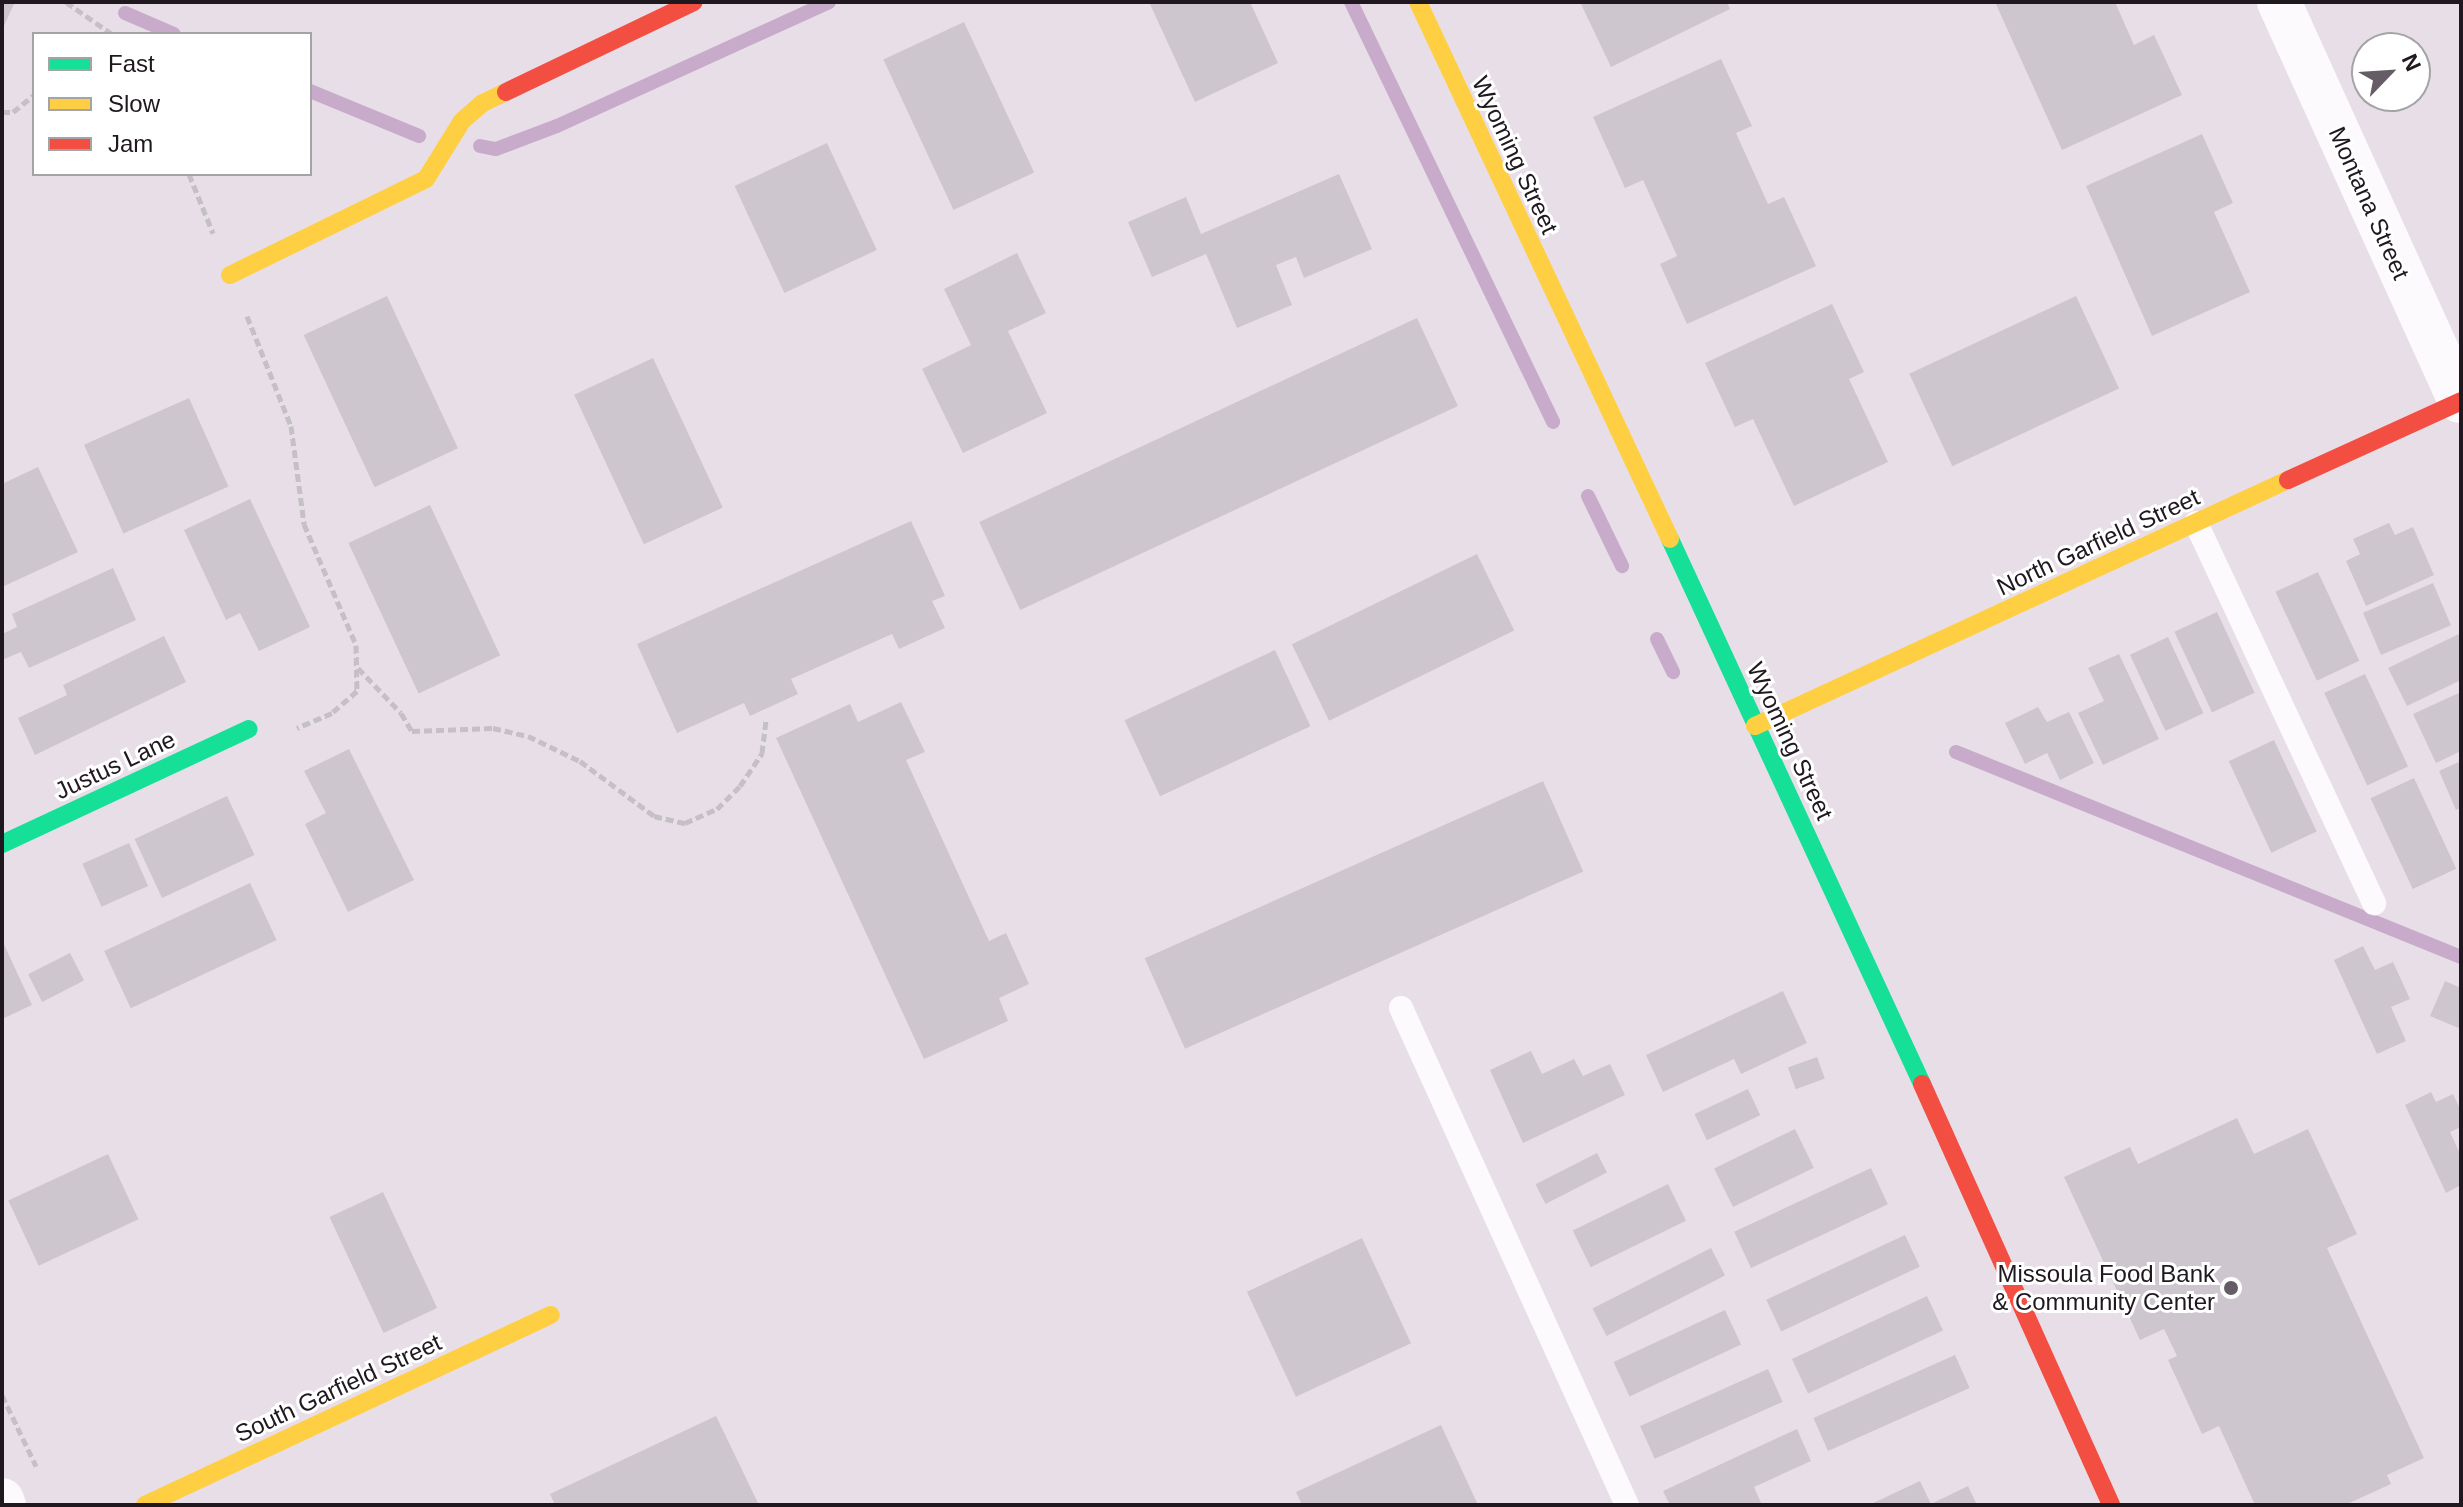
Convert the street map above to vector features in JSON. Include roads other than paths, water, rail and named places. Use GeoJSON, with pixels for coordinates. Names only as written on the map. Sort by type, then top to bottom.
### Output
{"type":"FeatureCollection","features":[{"type":"Feature","properties":{"kind":"street"},"geometry":{"type":"LineString","coordinates":[[230,275],[426,179],[462,121],[483,103],[694,2]]}},
{"type":"Feature","properties":{"kind":"street","name":"Wyoming Street"},"geometry":{"type":"LineString","coordinates":[[1418,2],[1755,726],[1841,903],[2111,1505]]}},
{"type":"Feature","properties":{"kind":"street","name":"Montana Street"},"geometry":{"type":"LineString","coordinates":[[2279,2],[2461,402]]}},
{"type":"Feature","properties":{"kind":"street","name":"North Garfield Street"},"geometry":{"type":"LineString","coordinates":[[1755,726],[2461,402]]}},
{"type":"Feature","properties":{"kind":"street","name":"Justus Lane"},"geometry":{"type":"LineString","coordinates":[[2,844],[249,729]]}},
{"type":"Feature","properties":{"kind":"street","name":"South Garfield Street"},"geometry":{"type":"LineString","coordinates":[[145,1505],[551,1315]]}},
{"type":"Feature","properties":{"kind":"lane"},"geometry":{"type":"LineString","coordinates":[[2196,523],[2374,903]]}},
{"type":"Feature","properties":{"kind":"lane"},"geometry":{"type":"LineString","coordinates":[[1401,1008],[1627,1505]]}},
{"type":"Feature","properties":{"kind":"waterway"},"geometry":{"type":"LineString","coordinates":[[480,146],[496,149],[557,126],[829,2]]}},
{"type":"Feature","properties":{"kind":"waterway"},"geometry":{"type":"LineString","coordinates":[[1351,2],[1553,422]]}},
{"type":"Feature","properties":{"kind":"waterway"},"geometry":{"type":"LineString","coordinates":[[125,13],[169,32]]}},
{"type":"Feature","properties":{"kind":"waterway"},"geometry":{"type":"LineString","coordinates":[[312,92],[419,136]]}},
{"type":"Feature","properties":{"kind":"waterway"},"geometry":{"type":"LineString","coordinates":[[1588,496],[1622,566]]}},
{"type":"Feature","properties":{"kind":"waterway"},"geometry":{"type":"LineString","coordinates":[[1657,639],[1673,672]]}},
{"type":"Feature","properties":{"kind":"waterway"},"geometry":{"type":"LineString","coordinates":[[1956,752],[2461,957]]}},
{"type":"Feature","properties":{"kind":"place","name":"Missoula Food Bank & Community Center"},"geometry":{"type":"Point","coordinates":[2231,1288]}}]}
